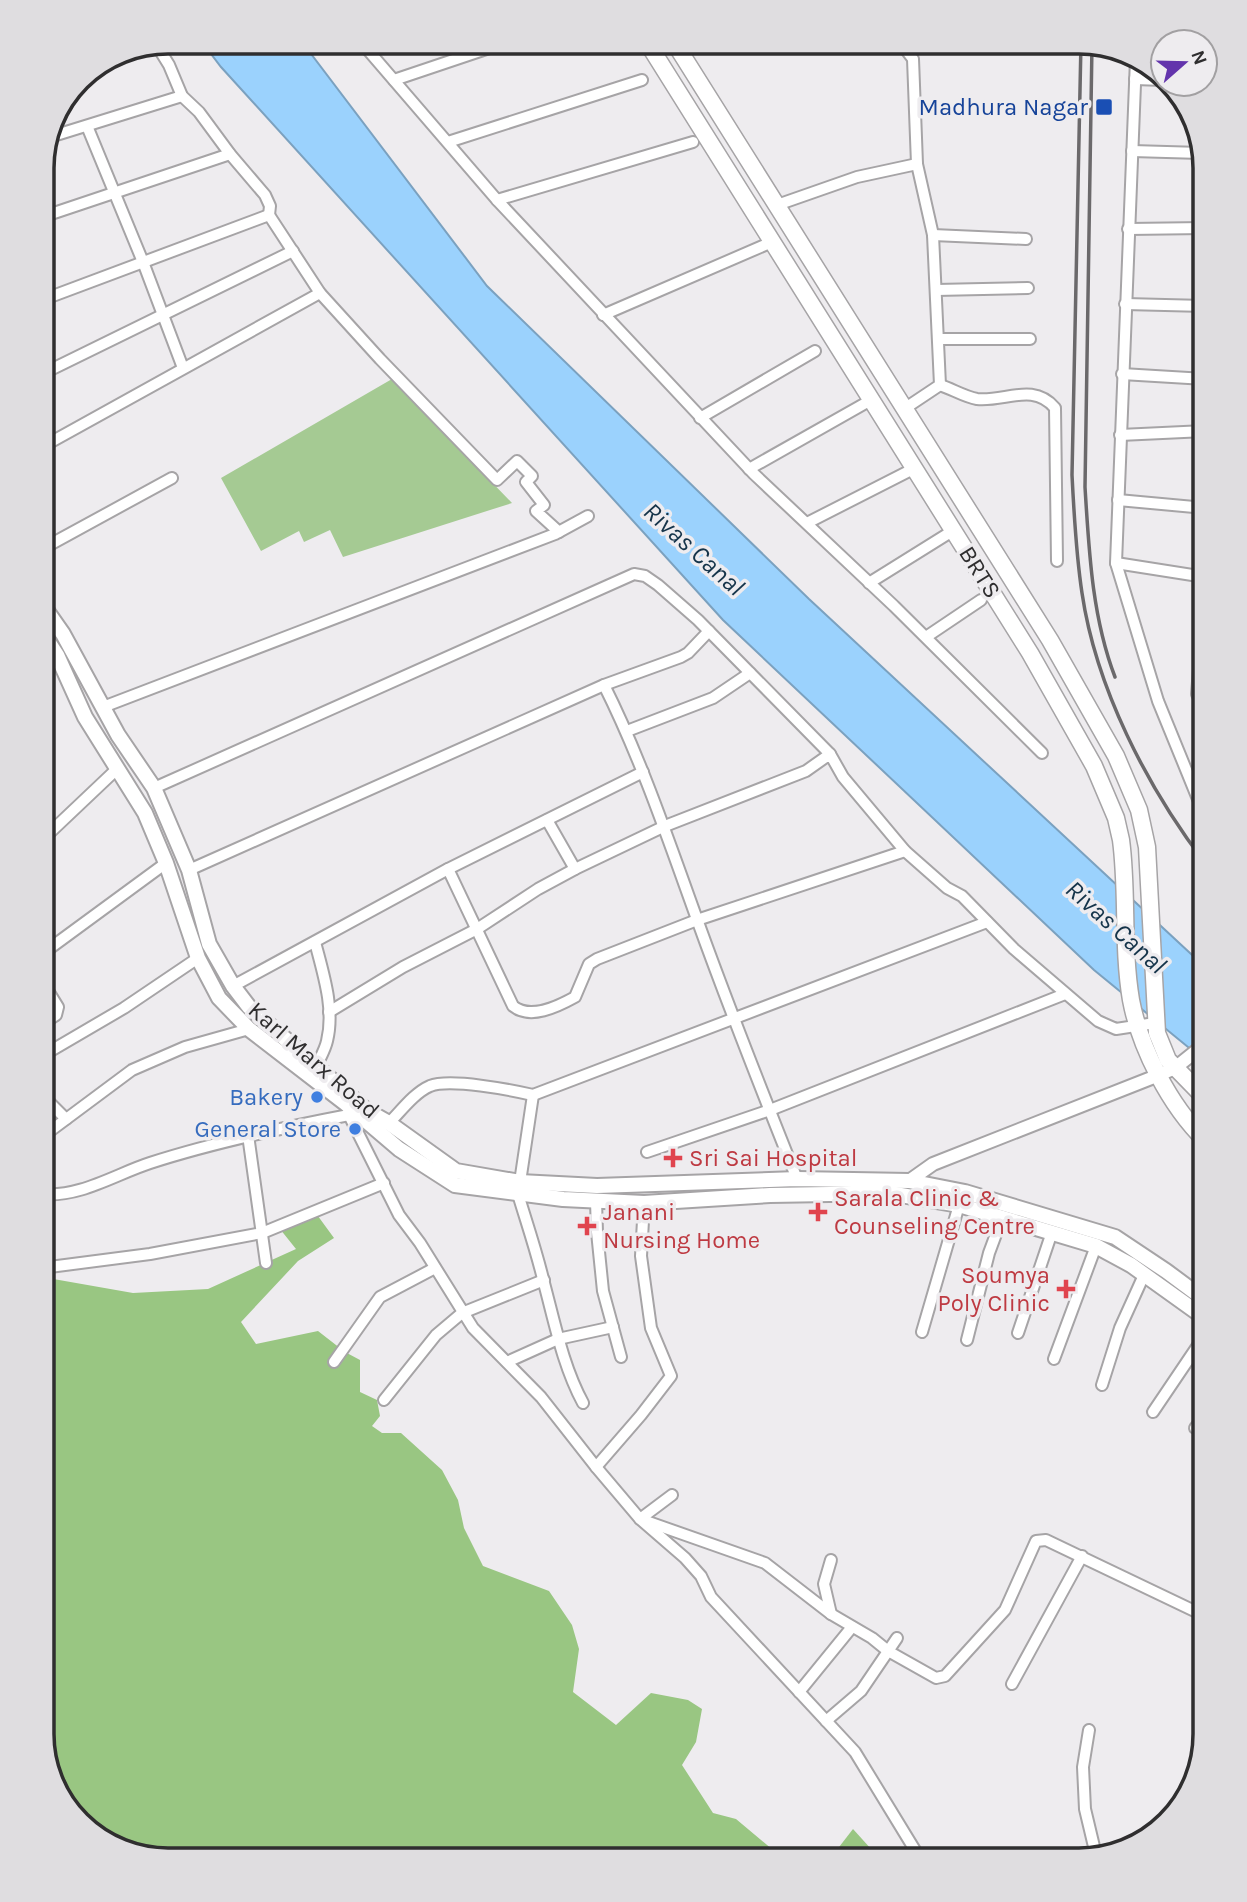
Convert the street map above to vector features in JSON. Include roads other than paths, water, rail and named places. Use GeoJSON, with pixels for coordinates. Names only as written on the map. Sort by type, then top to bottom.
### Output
{"type":"FeatureCollection","features":[{"type":"Feature","properties":{"kind":"main road","name":"BRTS"},"geometry":{"type":"LineString","coordinates":[[654,54],[1030,653],[1094,766],[1116,818],[1121,839],[1131,1001],[1159,1043],[1181,1063],[1193,1080]]}},
{"type":"Feature","properties":{"kind":"main road","name":"BRTS"},"geometry":{"type":"LineString","coordinates":[[682,54],[1050,640],[1116,756],[1139,810],[1147,847],[1150,886],[1147,1049],[1179,1109],[1193,1126]]}},
{"type":"Feature","properties":{"kind":"main road","name":"Karl Marx Road"},"geometry":{"type":"LineString","coordinates":[[54,621],[118,734],[154,788],[189,870],[209,944],[233,986],[249,1007],[366,1110],[389,1123],[456,1171],[519,1188],[596,1201],[644,1203],[770,1195],[889,1192],[959,1205],[1096,1246],[1115,1255],[1193,1310]]}},
{"type":"Feature","properties":{"kind":"main road","name":"Karl Marx Road"},"geometry":{"type":"LineString","coordinates":[[54,650],[85,717],[145,813],[166,863],[198,958],[219,998],[249,1029],[347,1109],[399,1149],[456,1185],[519,1188],[797,1179],[909,1181],[965,1192],[1115,1237],[1193,1291]]}},
{"type":"Feature","properties":{"kind":"street"},"geometry":{"type":"LineString","coordinates":[[162,54],[182,96],[199,112],[265,195],[270,206],[269,215],[320,293],[497,481],[517,461],[532,476],[526,482],[544,505],[537,511],[559,532]]}},
{"type":"Feature","properties":{"kind":"street"},"geometry":{"type":"LineString","coordinates":[[371,54],[497,200],[700,418],[749,469],[926,637],[1042,753]]}},
{"type":"Feature","properties":{"kind":"street"},"geometry":{"type":"LineString","coordinates":[[394,80],[471,54]]}},
{"type":"Feature","properties":{"kind":"street"},"geometry":{"type":"LineString","coordinates":[[909,54],[913,59],[917,164],[933,235],[940,385]]}},
{"type":"Feature","properties":{"kind":"street"},"geometry":{"type":"LineString","coordinates":[[1135,69],[1116,563],[1158,701],[1193,787]]}},
{"type":"Feature","properties":{"kind":"street"},"geometry":{"type":"LineString","coordinates":[[1135,79],[1149,80]]}},
{"type":"Feature","properties":{"kind":"street"},"geometry":{"type":"LineString","coordinates":[[449,142],[642,80]]}},
{"type":"Feature","properties":{"kind":"street"},"geometry":{"type":"LineString","coordinates":[[60,134],[182,96]]}},
{"type":"Feature","properties":{"kind":"street"},"geometry":{"type":"LineString","coordinates":[[87,126],[184,368]]}},
{"type":"Feature","properties":{"kind":"street"},"geometry":{"type":"LineString","coordinates":[[497,200],[693,142]]}},
{"type":"Feature","properties":{"kind":"street"},"geometry":{"type":"LineString","coordinates":[[1132,151],[1192,153]]}},
{"type":"Feature","properties":{"kind":"street"},"geometry":{"type":"LineString","coordinates":[[54,213],[230,154]]}},
{"type":"Feature","properties":{"kind":"street"},"geometry":{"type":"LineString","coordinates":[[777,205],[857,177],[917,164]]}},
{"type":"Feature","properties":{"kind":"street"},"geometry":{"type":"LineString","coordinates":[[54,295],[269,215]]}},
{"type":"Feature","properties":{"kind":"street"},"geometry":{"type":"LineString","coordinates":[[1128,229],[1193,228]]}},
{"type":"Feature","properties":{"kind":"street"},"geometry":{"type":"LineString","coordinates":[[933,235],[1026,239]]}},
{"type":"Feature","properties":{"kind":"street"},"geometry":{"type":"LineString","coordinates":[[603,314],[772,242]]}},
{"type":"Feature","properties":{"kind":"street"},"geometry":{"type":"LineString","coordinates":[[54,368],[293,251]]}},
{"type":"Feature","properties":{"kind":"street"},"geometry":{"type":"LineString","coordinates":[[936,290],[1028,288]]}},
{"type":"Feature","properties":{"kind":"street"},"geometry":{"type":"LineString","coordinates":[[54,440],[320,293]]}},
{"type":"Feature","properties":{"kind":"street"},"geometry":{"type":"LineString","coordinates":[[1125,304],[1193,306]]}},
{"type":"Feature","properties":{"kind":"street"},"geometry":{"type":"LineString","coordinates":[[938,339],[1030,339]]}},
{"type":"Feature","properties":{"kind":"street"},"geometry":{"type":"LineString","coordinates":[[700,418],[815,351]]}},
{"type":"Feature","properties":{"kind":"street"},"geometry":{"type":"LineString","coordinates":[[1122,374],[1193,378]]}},
{"type":"Feature","properties":{"kind":"street"},"geometry":{"type":"LineString","coordinates":[[904,409],[940,385]]}},
{"type":"Feature","properties":{"kind":"street"},"geometry":{"type":"LineString","coordinates":[[940,385],[977,398],[1034,394],[1047,398],[1055,408],[1057,561]]}},
{"type":"Feature","properties":{"kind":"street"},"geometry":{"type":"LineString","coordinates":[[749,469],[871,400]]}},
{"type":"Feature","properties":{"kind":"street"},"geometry":{"type":"LineString","coordinates":[[1120,435],[1193,432]]}},
{"type":"Feature","properties":{"kind":"street"},"geometry":{"type":"LineString","coordinates":[[807,523],[915,468]]}},
{"type":"Feature","properties":{"kind":"street"},"geometry":{"type":"LineString","coordinates":[[54,542],[172,478]]}},
{"type":"Feature","properties":{"kind":"street"},"geometry":{"type":"LineString","coordinates":[[1118,500],[1193,507]]}},
{"type":"Feature","properties":{"kind":"street"},"geometry":{"type":"LineString","coordinates":[[103,707],[559,532],[588,516]]}},
{"type":"Feature","properties":{"kind":"street"},"geometry":{"type":"LineString","coordinates":[[869,583],[954,530]]}},
{"type":"Feature","properties":{"kind":"street"},"geometry":{"type":"LineString","coordinates":[[1116,563],[1193,576]]}},
{"type":"Feature","properties":{"kind":"street"},"geometry":{"type":"LineString","coordinates":[[154,788],[634,574],[645,576],[709,631],[830,754],[843,777],[905,851],[947,888],[962,896],[1014,949],[1098,1021],[1116,1029],[1147,1025]]}},
{"type":"Feature","properties":{"kind":"street"},"geometry":{"type":"LineString","coordinates":[[926,637],[981,600]]}},
{"type":"Feature","properties":{"kind":"street"},"geometry":{"type":"LineString","coordinates":[[189,870],[604,685],[681,657],[709,631]]}},
{"type":"Feature","properties":{"kind":"street"},"geometry":{"type":"LineString","coordinates":[[627,731],[713,698],[750,673]]}},
{"type":"Feature","properties":{"kind":"street"},"geometry":{"type":"LineString","coordinates":[[604,685],[627,731],[665,826],[733,1017],[797,1179]]}},
{"type":"Feature","properties":{"kind":"street"},"geometry":{"type":"LineString","coordinates":[[328,1012],[403,967],[477,929],[538,889],[575,869],[665,826],[806,771],[830,754]]}},
{"type":"Feature","properties":{"kind":"street"},"geometry":{"type":"LineString","coordinates":[[54,828],[118,768]]}},
{"type":"Feature","properties":{"kind":"street"},"geometry":{"type":"LineString","coordinates":[[233,986],[449,869],[643,772]]}},
{"type":"Feature","properties":{"kind":"street"},"geometry":{"type":"LineString","coordinates":[[548,820],[575,869]]}},
{"type":"Feature","properties":{"kind":"street"},"geometry":{"type":"LineString","coordinates":[[449,869],[513,1006],[520,1012],[530,1014],[575,997],[589,964],[697,920],[905,851]]}},
{"type":"Feature","properties":{"kind":"street"},"geometry":{"type":"LineString","coordinates":[[54,945],[166,863]]}},
{"type":"Feature","properties":{"kind":"street"},"geometry":{"type":"LineString","coordinates":[[389,1123],[423,1090],[432,1085],[485,1085],[533,1095],[987,922]]}},
{"type":"Feature","properties":{"kind":"street"},"geometry":{"type":"LineString","coordinates":[[316,942],[327,990],[328,1012],[327,1040],[316,1067]]}},
{"type":"Feature","properties":{"kind":"street"},"geometry":{"type":"LineString","coordinates":[[54,1049],[124,1008],[198,958]]}},
{"type":"Feature","properties":{"kind":"street"},"geometry":{"type":"LineString","coordinates":[[647,1152],[769,1110],[1065,993]]}},
{"type":"Feature","properties":{"kind":"street"},"geometry":{"type":"LineString","coordinates":[[54,1000],[58,1007],[54,1016]]}},
{"type":"Feature","properties":{"kind":"street"},"geometry":{"type":"LineString","coordinates":[[54,1128],[132,1070],[185,1047],[249,1029]]}},
{"type":"Feature","properties":{"kind":"street"},"geometry":{"type":"LineString","coordinates":[[909,1181],[933,1164],[1159,1075],[1193,1054]]}},
{"type":"Feature","properties":{"kind":"street"},"geometry":{"type":"LineString","coordinates":[[340,1087],[347,1109],[399,1215],[473,1328],[541,1397],[640,1519],[685,1558],[701,1576],[711,1597],[855,1752],[914,1848]]}},
{"type":"Feature","properties":{"kind":"street"},"geometry":{"type":"LineString","coordinates":[[533,1095],[519,1188],[558,1339],[576,1391],[583,1403]]}},
{"type":"Feature","properties":{"kind":"street"},"geometry":{"type":"LineString","coordinates":[[54,1107],[66,1119]]}},
{"type":"Feature","properties":{"kind":"street"},"geometry":{"type":"LineString","coordinates":[[54,1193],[102,1183],[147,1164],[347,1109]]}},
{"type":"Feature","properties":{"kind":"street"},"geometry":{"type":"LineString","coordinates":[[248,1135],[266,1263]]}},
{"type":"Feature","properties":{"kind":"street"},"geometry":{"type":"LineString","coordinates":[[54,1266],[149,1254],[262,1233],[384,1183]]}},
{"type":"Feature","properties":{"kind":"street"},"geometry":{"type":"LineString","coordinates":[[596,1201],[603,1291],[621,1357]]}},
{"type":"Feature","properties":{"kind":"street"},"geometry":{"type":"LineString","coordinates":[[596,1467],[642,1415],[671,1376],[651,1328],[641,1256],[644,1203]]}},
{"type":"Feature","properties":{"kind":"street"},"geometry":{"type":"LineString","coordinates":[[922,1332],[959,1205]]}},
{"type":"Feature","properties":{"kind":"street"},"geometry":{"type":"LineString","coordinates":[[967,1340],[989,1253],[1002,1218]]}},
{"type":"Feature","properties":{"kind":"street"},"geometry":{"type":"LineString","coordinates":[[1018,1333],[1052,1232]]}},
{"type":"Feature","properties":{"kind":"street"},"geometry":{"type":"LineString","coordinates":[[1054,1359],[1096,1246]]}},
{"type":"Feature","properties":{"kind":"street"},"geometry":{"type":"LineString","coordinates":[[334,1362],[380,1297],[435,1268]]}},
{"type":"Feature","properties":{"kind":"street"},"geometry":{"type":"LineString","coordinates":[[1102,1385],[1119,1328],[1144,1275]]}},
{"type":"Feature","properties":{"kind":"street"},"geometry":{"type":"LineString","coordinates":[[384,1400],[436,1335],[462,1313],[544,1280]]}},
{"type":"Feature","properties":{"kind":"street"},"geometry":{"type":"LineString","coordinates":[[507,1362],[558,1339],[613,1327]]}},
{"type":"Feature","properties":{"kind":"street"},"geometry":{"type":"LineString","coordinates":[[1153,1412],[1193,1353]]}},
{"type":"Feature","properties":{"kind":"street"},"geometry":{"type":"LineString","coordinates":[[640,1519],[672,1495]]}},
{"type":"Feature","properties":{"kind":"street"},"geometry":{"type":"LineString","coordinates":[[640,1519],[765,1563],[831,1614],[936,1678],[945,1676],[1005,1611],[1036,1541],[1046,1540],[1193,1610]]}},
{"type":"Feature","properties":{"kind":"street"},"geometry":{"type":"LineString","coordinates":[[1012,1684],[1082,1556]]}},
{"type":"Feature","properties":{"kind":"street"},"geometry":{"type":"LineString","coordinates":[[831,1560],[824,1584],[831,1614]]}},
{"type":"Feature","properties":{"kind":"street"},"geometry":{"type":"LineString","coordinates":[[799,1692],[852,1627]]}},
{"type":"Feature","properties":{"kind":"street"},"geometry":{"type":"LineString","coordinates":[[826,1721],[861,1691],[897,1638]]}},
{"type":"Feature","properties":{"kind":"street"},"geometry":{"type":"LineString","coordinates":[[1089,1731],[1083,1767],[1084,1795],[1094,1847]]}},
{"type":"Feature","properties":{"kind":"water","name":"Rivas Canal"},"geometry":{"type":"Polygon","coordinates":[[[211,54],[311,54],[487,286],[809,599],[1193,956],[1193,1051],[1094,970],[723,620],[211,54]]]}},
{"type":"Feature","properties":{"kind":"railway"},"geometry":{"type":"LineString","coordinates":[[1081,54],[1072,475],[1082,593],[1099,665],[1127,735],[1163,802],[1193,846]]}},
{"type":"Feature","properties":{"kind":"railway"},"geometry":{"type":"LineString","coordinates":[[1092,55],[1085,487],[1096,607],[1115,677]]}},
{"type":"Feature","properties":{"kind":"place","name":"Madhura Nagar"},"geometry":{"type":"Point","coordinates":[1104,107]}},
{"type":"Feature","properties":{"kind":"place","name":"Bakery"},"geometry":{"type":"Point","coordinates":[317,1097]}},
{"type":"Feature","properties":{"kind":"place","name":"General Store"},"geometry":{"type":"Point","coordinates":[355,1129]}},
{"type":"Feature","properties":{"kind":"place","name":"Sri Sai Hospital"},"geometry":{"type":"Point","coordinates":[673,1158]}},
{"type":"Feature","properties":{"kind":"place","name":"Sarala Clinic & Counseling Centre"},"geometry":{"type":"Point","coordinates":[818,1212]}},
{"type":"Feature","properties":{"kind":"place","name":"Janani Nursing Home"},"geometry":{"type":"Point","coordinates":[587,1226]}},
{"type":"Feature","properties":{"kind":"place","name":"Soumya Poly Clinic"},"geometry":{"type":"Point","coordinates":[1066,1289]}}]}
